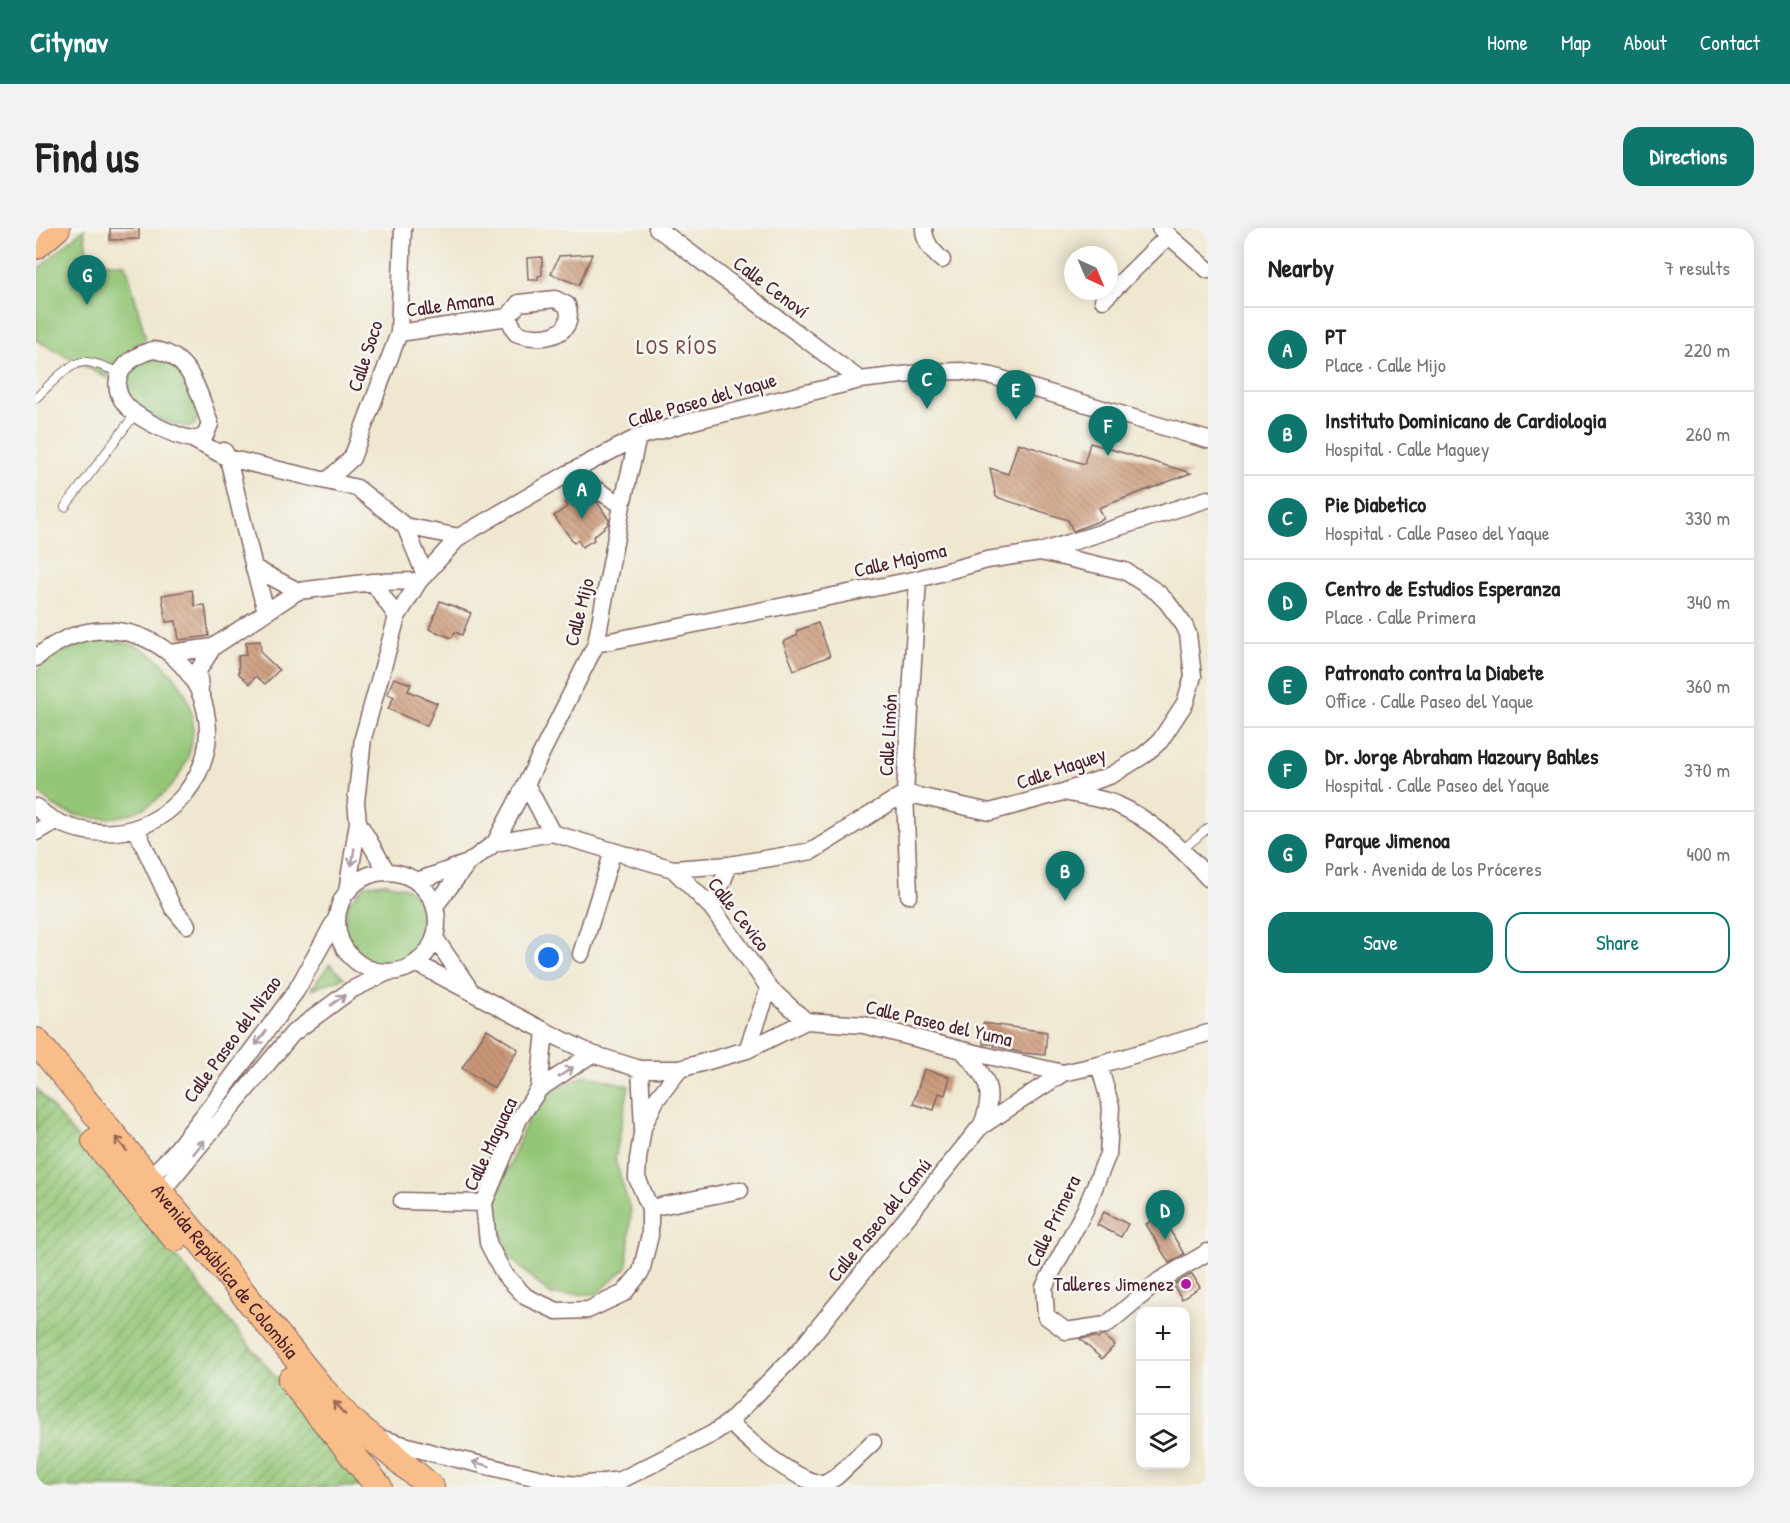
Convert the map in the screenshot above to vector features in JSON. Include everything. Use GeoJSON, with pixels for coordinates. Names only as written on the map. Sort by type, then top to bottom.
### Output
{"type":"FeatureCollection","features":[{"type":"Feature","properties":{"kind":"main road"},"geometry":{"type":"LineString","coordinates":[[36,246],[57,228]]}},
{"type":"Feature","properties":{"kind":"main road","name":"Avenida República de Colombia"},"geometry":{"type":"LineString","coordinates":[[36,1041],[268,1327],[321,1388],[348,1418],[430,1487]]}},
{"type":"Feature","properties":{"kind":"main road","name":"Avenida República de Colombia"},"geometry":{"type":"LineString","coordinates":[[36,1069],[379,1487]]}},
{"type":"Feature","properties":{"kind":"street","name":"Calle Soco"},"geometry":{"type":"LineString","coordinates":[[328,480],[352,458],[399,333],[403,228]]}},
{"type":"Feature","properties":{"kind":"street","name":"Calle Cenoví"},"geometry":{"type":"LineString","coordinates":[[657,228],[860,380]]}},
{"type":"Feature","properties":{"kind":"street"},"geometry":{"type":"LineString","coordinates":[[924,228],[929,247],[942,260]]}},
{"type":"Feature","properties":{"kind":"street"},"geometry":{"type":"LineString","coordinates":[[1118,283],[1165,231],[1208,270]]}},
{"type":"Feature","properties":{"kind":"street","name":"Calle Amana"},"geometry":{"type":"LineString","coordinates":[[399,333],[508,317]]}},
{"type":"Feature","properties":{"kind":"street"},"geometry":{"type":"LineString","coordinates":[[266,611],[228,458],[210,424],[193,379],[178,359],[169,354],[153,350],[144,352],[129,361],[120,372],[117,384],[125,404],[156,425],[194,440],[228,458],[328,480],[357,489],[405,526],[459,537]]}},
{"type":"Feature","properties":{"kind":"street","name":"Calle Paseo del Yaque"},"geometry":{"type":"LineString","coordinates":[[347,892],[358,822],[356,802],[363,738],[397,617],[422,578],[459,537],[569,473],[638,437],[697,420],[860,380],[961,371],[992,376],[1208,440]]}},
{"type":"Feature","properties":{"kind":"street"},"geometry":{"type":"LineString","coordinates":[[194,440],[205,436],[210,424]]}},
{"type":"Feature","properties":{"kind":"street","name":"Calle Mijo"},"geometry":{"type":"LineString","coordinates":[[526,784],[596,644],[622,505],[638,437]]}},
{"type":"Feature","properties":{"kind":"street","name":"Calle Soco"},"geometry":{"type":"LineString","coordinates":[[352,458],[357,489]]}},
{"type":"Feature","properties":{"kind":"street"},"geometry":{"type":"LineString","coordinates":[[569,473],[622,505]]}},
{"type":"Feature","properties":{"kind":"street","name":"Calle Majoma"},"geometry":{"type":"LineString","coordinates":[[596,644],[918,579],[987,560],[1040,552],[1207,498]]}},
{"type":"Feature","properties":{"kind":"street"},"geometry":{"type":"LineString","coordinates":[[36,807],[55,821],[81,831],[109,834],[136,829],[158,819],[177,804],[192,785],[202,764],[207,740],[206,716],[200,693],[198,671],[213,647],[298,591],[422,578],[405,526]]}},
{"type":"Feature","properties":{"kind":"street","name":"Calle Maguey"},"geometry":{"type":"LineString","coordinates":[[905,793],[990,812],[1063,792],[1112,775],[1144,755],[1160,741],[1185,703],[1193,676],[1188,634],[1167,602],[1157,592],[1125,571],[1040,552]]}},
{"type":"Feature","properties":{"kind":"street"},"geometry":{"type":"LineString","coordinates":[[254,568],[298,591]]}},
{"type":"Feature","properties":{"kind":"street","name":"Calle Limón"},"geometry":{"type":"LineString","coordinates":[[909,895],[905,793],[918,579]]}},
{"type":"Feature","properties":{"kind":"street"},"geometry":{"type":"LineString","coordinates":[[373,582],[397,617]]}},
{"type":"Feature","properties":{"kind":"street"},"geometry":{"type":"LineString","coordinates":[[36,658],[52,644],[81,632],[113,629],[144,636],[171,652],[188,671],[200,693]]}},
{"type":"Feature","properties":{"kind":"street"},"geometry":{"type":"LineString","coordinates":[[171,652],[213,647]]}},
{"type":"Feature","properties":{"kind":"street"},"geometry":{"type":"LineString","coordinates":[[1112,775],[1117,804]]}},
{"type":"Feature","properties":{"kind":"street"},"geometry":{"type":"LineString","coordinates":[[526,784],[552,833]]}},
{"type":"Feature","properties":{"kind":"street"},"geometry":{"type":"LineString","coordinates":[[435,906],[468,863],[495,843],[526,784]]}},
{"type":"Feature","properties":{"kind":"street"},"geometry":{"type":"LineString","coordinates":[[1063,792],[1117,804],[1153,825],[1182,850],[1208,878]]}},
{"type":"Feature","properties":{"kind":"street"},"geometry":{"type":"LineString","coordinates":[[495,843],[552,833],[673,869],[729,865],[812,851],[905,793]]}},
{"type":"Feature","properties":{"kind":"street"},"geometry":{"type":"LineString","coordinates":[[36,832],[55,821]]}},
{"type":"Feature","properties":{"kind":"street","name":"Calle Paseo del Yaque"},"geometry":{"type":"LineString","coordinates":[[358,822],[387,872]]}},
{"type":"Feature","properties":{"kind":"street"},"geometry":{"type":"LineString","coordinates":[[136,829],[173,908],[187,925]]}},
{"type":"Feature","properties":{"kind":"street"},"geometry":{"type":"LineString","coordinates":[[581,954],[613,851]]}},
{"type":"Feature","properties":{"kind":"street"},"geometry":{"type":"LineString","coordinates":[[417,881],[468,863]]}},
{"type":"Feature","properties":{"kind":"street"},"geometry":{"type":"LineString","coordinates":[[712,908],[729,865]]}},
{"type":"Feature","properties":{"kind":"street","name":"Calle Cevico"},"geometry":{"type":"LineString","coordinates":[[673,869],[712,908],[769,988],[806,1021]]}},
{"type":"Feature","properties":{"kind":"street"},"geometry":{"type":"LineString","coordinates":[[387,872],[403,874],[417,881],[428,892],[435,906],[438,922],[435,938],[428,952],[416,963],[402,970],[386,973],[370,969],[355,960],[344,947],[338,931],[337,917],[347,892],[372,874],[387,872]]}},
{"type":"Feature","properties":{"kind":"street","name":"Calle Paseo del Nizao"},"geometry":{"type":"LineString","coordinates":[[155,1185],[172,1154],[296,991],[337,917]]}},
{"type":"Feature","properties":{"kind":"street"},"geometry":{"type":"LineString","coordinates":[[435,938],[471,991]]}},
{"type":"Feature","properties":{"kind":"street"},"geometry":{"type":"LineString","coordinates":[[416,963],[592,1054],[640,1069],[680,1069],[747,1050],[806,1021]]}},
{"type":"Feature","properties":{"kind":"street","name":"Calle Paseo del Nizao"},"geometry":{"type":"LineString","coordinates":[[155,1185],[293,1033],[351,990],[386,973]]}},
{"type":"Feature","properties":{"kind":"street"},"geometry":{"type":"LineString","coordinates":[[747,1050],[769,988]]}},
{"type":"Feature","properties":{"kind":"street","name":"Calle Paseo del Yuma"},"geometry":{"type":"LineString","coordinates":[[806,1021],[864,1025],[962,1050],[1063,1072]]}},
{"type":"Feature","properties":{"kind":"street","name":"Calle Maguaca"},"geometry":{"type":"LineString","coordinates":[[539,1089],[545,1031]]}},
{"type":"Feature","properties":{"kind":"street","name":"Calle Paseo del Camú"},"geometry":{"type":"LineString","coordinates":[[617,1483],[712,1434],[729,1422],[800,1350],[980,1128],[1063,1072],[1099,1065],[1208,1033]]}},
{"type":"Feature","properties":{"kind":"street"},"geometry":{"type":"LineString","coordinates":[[962,1050],[985,1079],[989,1108],[980,1128]]}},
{"type":"Feature","properties":{"kind":"street","name":"Calle Maguaca"},"geometry":{"type":"LineString","coordinates":[[592,1054],[539,1089],[519,1119],[484,1203],[488,1243],[504,1274],[526,1297],[557,1311],[588,1310],[624,1293],[641,1272],[650,1235],[650,1208],[637,1178],[643,1128],[640,1069]]}},
{"type":"Feature","properties":{"kind":"street","name":"Calle Primera"},"geometry":{"type":"LineString","coordinates":[[1099,1065],[1111,1107],[1108,1154],[1085,1210],[1044,1287],[1046,1316],[1066,1331],[1106,1325],[1159,1281],[1208,1252]]}},
{"type":"Feature","properties":{"kind":"street"},"geometry":{"type":"LineString","coordinates":[[643,1128],[656,1100],[680,1069]]}},
{"type":"Feature","properties":{"kind":"street"},"geometry":{"type":"LineString","coordinates":[[650,1208],[740,1190]]}},
{"type":"Feature","properties":{"kind":"street"},"geometry":{"type":"LineString","coordinates":[[402,1201],[484,1203]]}},
{"type":"Feature","properties":{"kind":"street"},"geometry":{"type":"LineString","coordinates":[[729,1422],[764,1454],[800,1475],[823,1485],[836,1478],[873,1442]]}},
{"type":"Feature","properties":{"kind":"street"},"geometry":{"type":"LineString","coordinates":[[368,1435],[436,1454],[559,1483],[579,1485],[617,1483]]}},
{"type":"Feature","properties":{"kind":"lane"},"geometry":{"type":"LineString","coordinates":[[36,398],[68,368],[77,363],[87,362],[120,372]]}},
{"type":"Feature","properties":{"kind":"lane"},"geometry":{"type":"LineString","coordinates":[[65,507],[136,413]]}},
{"type":"Feature","properties":{"kind":"lane"},"geometry":{"type":"LineString","coordinates":[[1182,850],[1208,828]]}},
{"type":"Feature","properties":{"kind":"green space"},"geometry":{"type":"Polygon","coordinates":[[[84,228],[88,261],[126,264],[146,339],[130,350],[107,378],[36,340],[36,271],[84,228]]]}},
{"type":"Feature","properties":{"kind":"green space"},"geometry":{"type":"Polygon","coordinates":[[[163,357],[187,379],[198,416],[191,427],[170,423],[145,413],[128,396],[126,379],[130,372],[144,362],[163,357]]]}},
{"type":"Feature","properties":{"kind":"green space"},"geometry":{"type":"Polygon","coordinates":[[[109,640],[133,645],[146,651],[172,674],[187,697],[193,722],[191,747],[182,770],[167,791],[147,806],[123,816],[84,817],[57,808],[36,789],[36,671],[70,648],[109,640]]]}},
{"type":"Feature","properties":{"kind":"green space"},"geometry":{"type":"Polygon","coordinates":[[[386,883],[406,888],[424,903],[429,929],[419,953],[395,970],[372,965],[353,956],[342,932],[348,904],[365,885],[386,883]]]}},
{"type":"Feature","properties":{"kind":"green space"},"geometry":{"type":"Polygon","coordinates":[[[330,964],[344,978],[311,989],[330,964]]]}},
{"type":"Feature","properties":{"kind":"green space"},"geometry":{"type":"Polygon","coordinates":[[[587,1075],[629,1086],[615,1159],[631,1212],[627,1267],[597,1294],[551,1295],[507,1255],[495,1201],[527,1121],[550,1091],[587,1075]]]}},
{"type":"Feature","properties":{"kind":"green space"},"geometry":{"type":"Polygon","coordinates":[[[36,1088],[367,1487],[36,1487],[36,1088]]]}},
{"type":"Feature","properties":{"kind":"building"},"geometry":{"type":"Polygon","coordinates":[[[110,228],[139,228],[139,239],[110,240],[110,228]]]}},
{"type":"Feature","properties":{"kind":"building"},"geometry":{"type":"Polygon","coordinates":[[[592,254],[579,285],[551,274],[559,256],[592,254]]]}},
{"type":"Feature","properties":{"kind":"building"},"geometry":{"type":"Polygon","coordinates":[[[542,257],[542,275],[538,276],[538,280],[528,280],[527,258],[542,257]]]}},
{"type":"Feature","properties":{"kind":"building"},"geometry":{"type":"Polygon","coordinates":[[[1018,443],[1084,464],[1090,443],[1191,473],[1099,508],[1104,519],[1073,531],[1068,520],[996,497],[990,468],[1008,474],[1018,443]]]}},
{"type":"Feature","properties":{"kind":"building"},"geometry":{"type":"Polygon","coordinates":[[[580,492],[598,503],[609,520],[608,524],[593,537],[594,540],[582,547],[578,540],[574,543],[554,516],[568,506],[565,503],[580,492]]]}},
{"type":"Feature","properties":{"kind":"building"},"geometry":{"type":"Polygon","coordinates":[[[192,590],[195,606],[205,605],[209,636],[179,640],[176,621],[166,622],[162,595],[192,590]]]}},
{"type":"Feature","properties":{"kind":"building"},"geometry":{"type":"Polygon","coordinates":[[[440,601],[471,613],[462,635],[455,632],[452,638],[429,629],[440,601]]]}},
{"type":"Feature","properties":{"kind":"building"},"geometry":{"type":"Polygon","coordinates":[[[818,623],[830,656],[794,670],[783,642],[798,635],[796,631],[818,623]]]}},
{"type":"Feature","properties":{"kind":"building"},"geometry":{"type":"Polygon","coordinates":[[[260,641],[261,653],[279,670],[265,684],[256,676],[250,684],[239,674],[238,656],[246,655],[246,642],[260,641]]]}},
{"type":"Feature","properties":{"kind":"building"},"geometry":{"type":"Polygon","coordinates":[[[394,678],[411,684],[408,691],[437,703],[427,726],[388,709],[394,697],[387,694],[394,678]]]}},
{"type":"Feature","properties":{"kind":"building"},"geometry":{"type":"Polygon","coordinates":[[[983,1023],[1047,1032],[1045,1055],[1024,1053],[994,1046],[994,1044],[983,1044],[983,1023]]]}},
{"type":"Feature","properties":{"kind":"building"},"geometry":{"type":"Polygon","coordinates":[[[487,1029],[518,1049],[494,1088],[462,1068],[487,1029]]]}},
{"type":"Feature","properties":{"kind":"building"},"geometry":{"type":"Polygon","coordinates":[[[924,1069],[950,1077],[945,1095],[939,1093],[934,1110],[913,1104],[924,1069]]]}},
{"type":"Feature","properties":{"kind":"building"},"geometry":{"type":"Polygon","coordinates":[[[1104,1212],[1128,1224],[1121,1237],[1097,1225],[1104,1212]]]}},
{"type":"Feature","properties":{"kind":"building"},"geometry":{"type":"Polygon","coordinates":[[[1161,1215],[1184,1254],[1169,1263],[1146,1224],[1161,1215]]]}},
{"type":"Feature","properties":{"kind":"building","name":"Talleres Jimenez"},"geometry":{"type":"Polygon","coordinates":[[[1192,1274],[1200,1287],[1182,1299],[1173,1285],[1192,1274]]]}},
{"type":"Feature","properties":{"kind":"building"},"geometry":{"type":"Polygon","coordinates":[[[1105,1336],[1115,1345],[1102,1359],[1080,1339],[1096,1337],[1098,1339],[1105,1336]]]}},
{"type":"Feature","properties":{"kind":"place","name":"Parque Jimenoa"},"geometry":{"type":"Point","coordinates":[87,305]}},
{"type":"Feature","properties":{"kind":"place","name":"Pie Diabetico"},"geometry":{"type":"Point","coordinates":[927,409]}},
{"type":"Feature","properties":{"kind":"place","name":"Patronato contra la Diabete"},"geometry":{"type":"Point","coordinates":[1016,420]}},
{"type":"Feature","properties":{"kind":"place","name":"Dr. Jorge Abraham Hazoury Bahles"},"geometry":{"type":"Point","coordinates":[1108,456]}},
{"type":"Feature","properties":{"kind":"place","name":"PT"},"geometry":{"type":"Point","coordinates":[582,519]}},
{"type":"Feature","properties":{"kind":"place","name":"Instituto Dominicano de Cardiologia"},"geometry":{"type":"Point","coordinates":[1065,901]}},
{"type":"Feature","properties":{"kind":"place","name":"Centro de Estudios Esperanza"},"geometry":{"type":"Point","coordinates":[1165,1240]}},
{"type":"Feature","properties":{"kind":"place","name":"Talleres Jimenez"},"geometry":{"type":"Point","coordinates":[1186,1284]}},
{"type":"Feature","properties":{"kind":"district","name":"LOS RÍOS"},"geometry":{"type":"Point","coordinates":[677,347]}}]}
